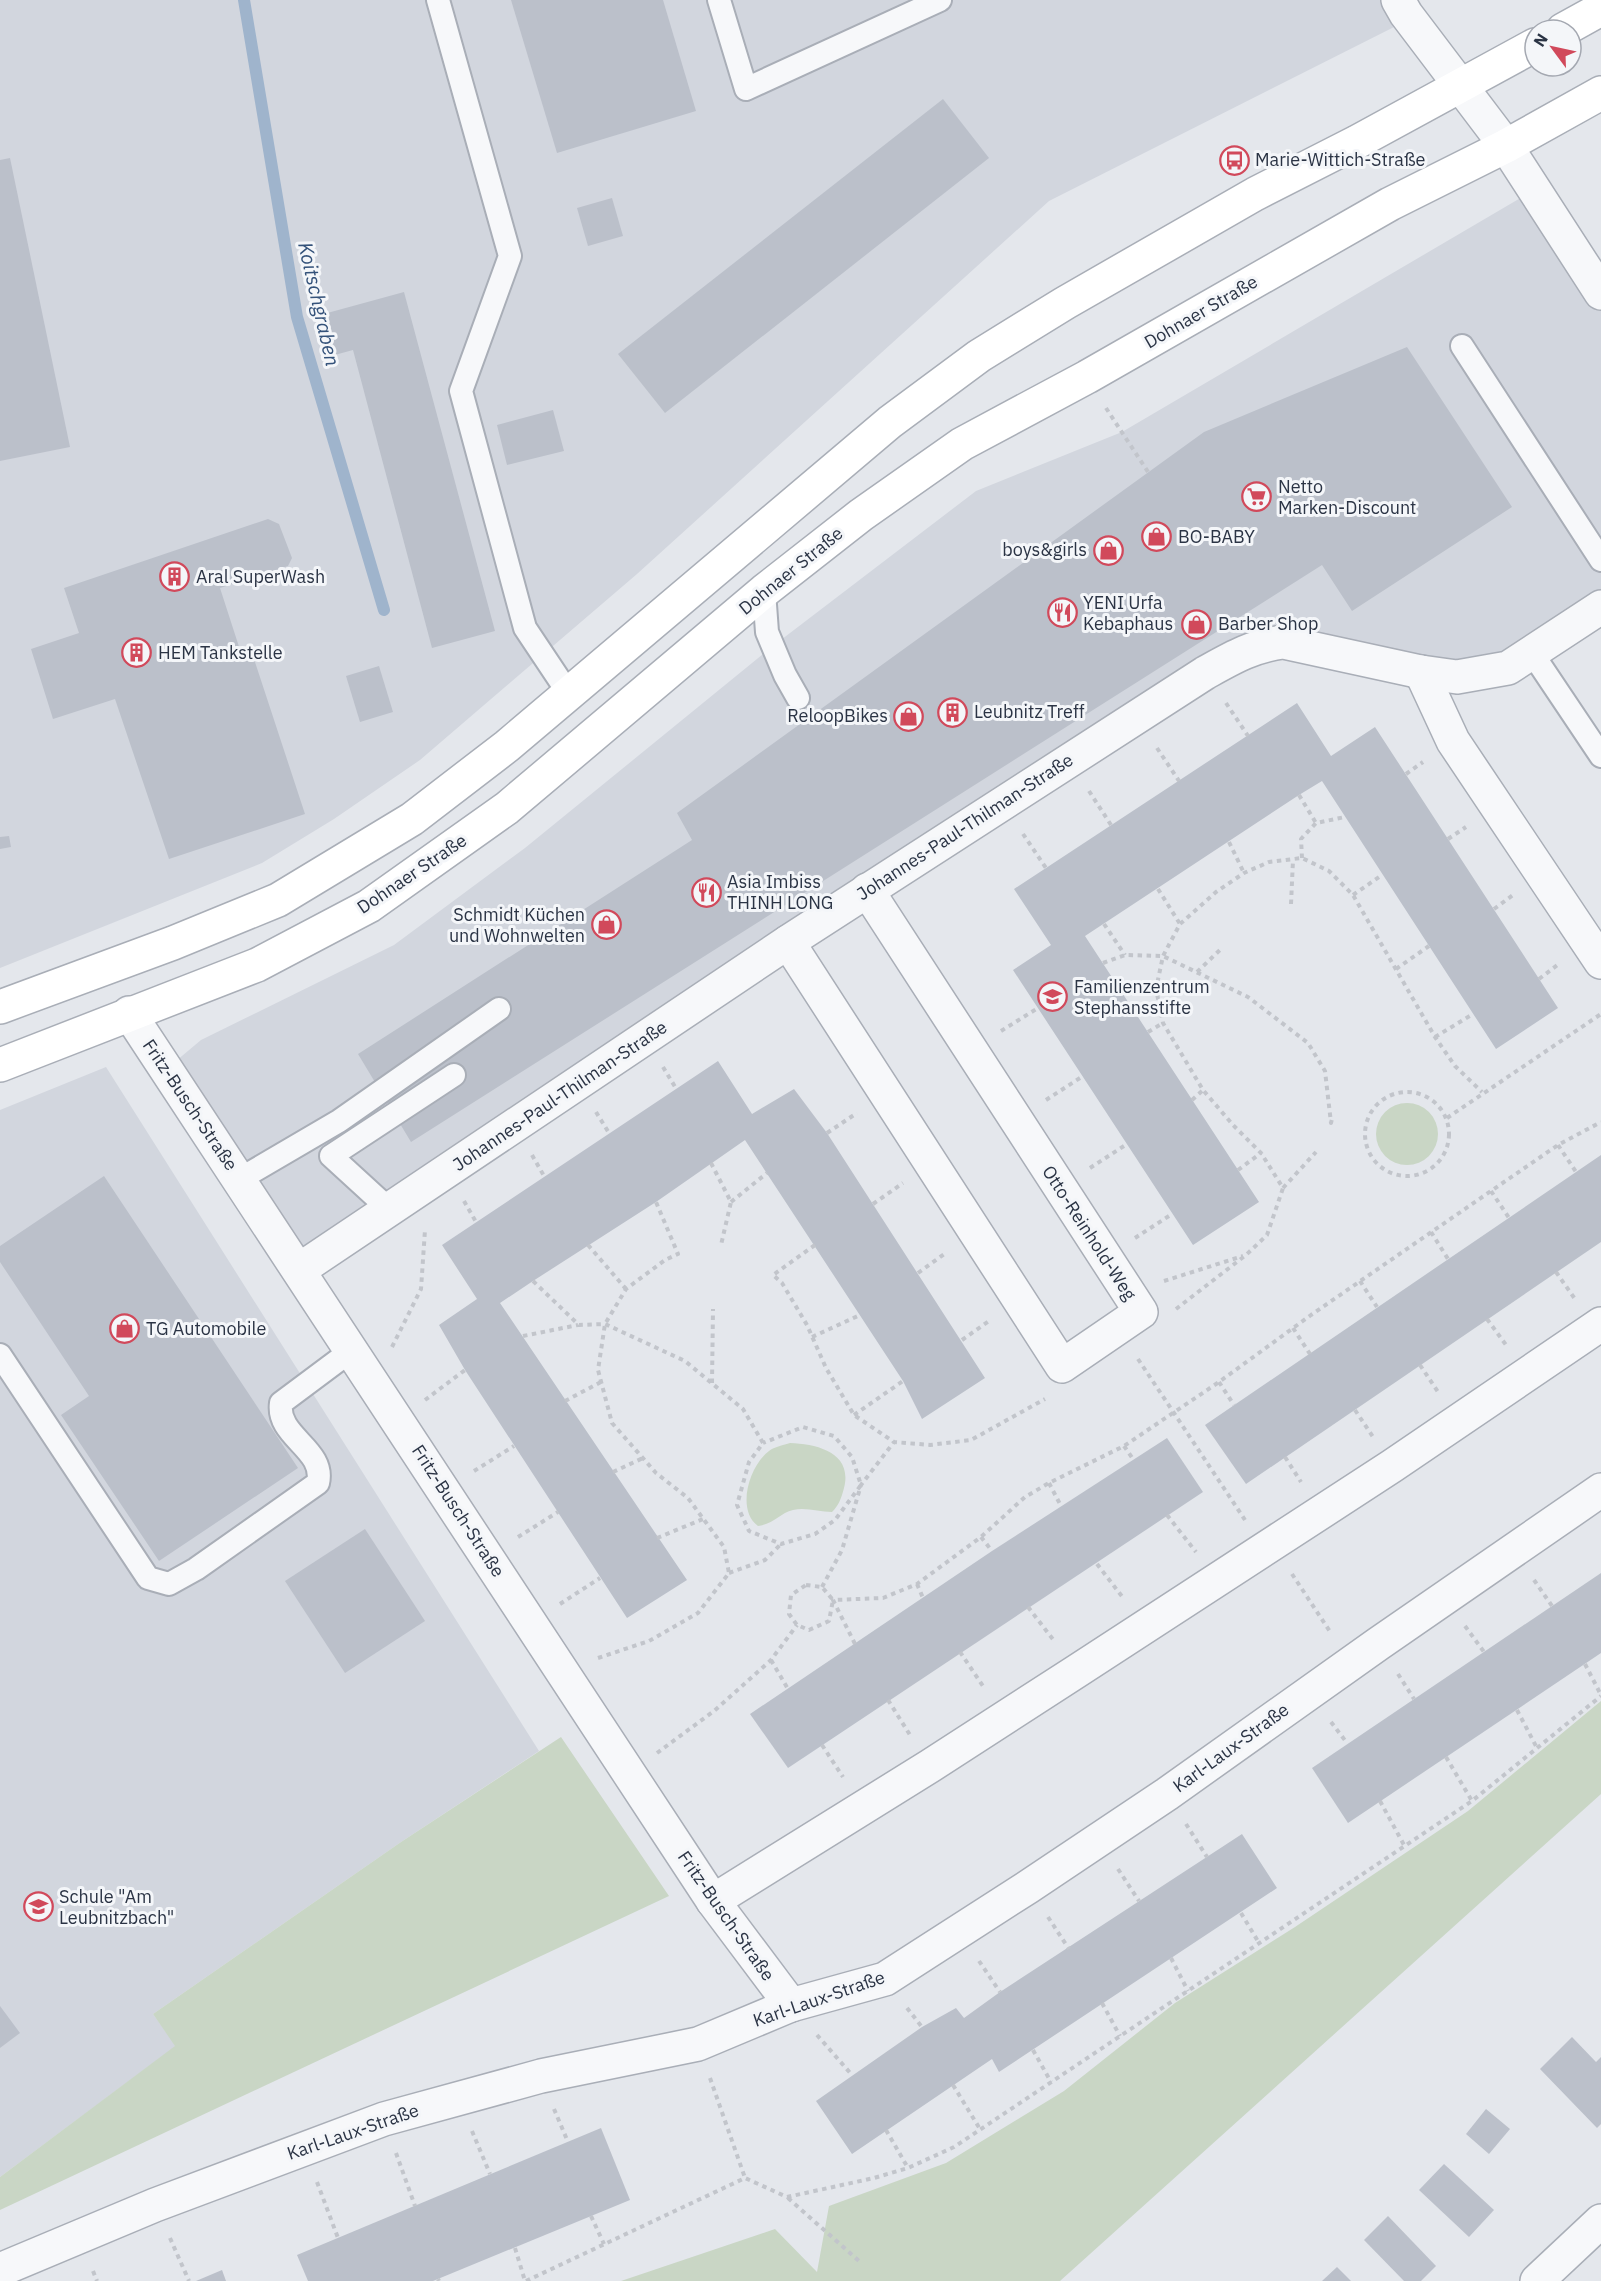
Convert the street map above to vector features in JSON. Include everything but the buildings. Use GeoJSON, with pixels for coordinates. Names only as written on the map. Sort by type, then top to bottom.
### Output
{"type":"FeatureCollection","features":[{"type":"Feature","properties":{"kind":"main road"},"geometry":{"type":"LineString","coordinates":[[1583,19],[1601,9]]}},
{"type":"Feature","properties":{"kind":"main road"},"geometry":{"type":"LineString","coordinates":[[0,1007],[173,943],[278,900],[412,819],[507,746],[890,422],[979,356],[1065,303],[1255,194],[1357,142],[1523,52]]}},
{"type":"Feature","properties":{"kind":"main road","name":"Dohnaer Straße"},"geometry":{"type":"LineString","coordinates":[[0,1065],[257,965],[369,906],[507,808],[764,591],[861,515],[962,444],[1087,377],[1390,204],[1506,146],[1601,93]]}},
{"type":"Feature","properties":{"kind":"street"},"geometry":{"type":"LineString","coordinates":[[1398,0],[1406,14],[1506,146],[1601,293]]}},
{"type":"Feature","properties":{"kind":"street","name":"Johannes-Paul-Thilman-Straße"},"geometry":{"type":"LineString","coordinates":[[300,1270],[867,890],[1205,673],[1246,650],[1260,645],[1283,642],[1421,672],[1457,677],[1508,668],[1601,607]]}},
{"type":"Feature","properties":{"kind":"street"},"geometry":{"type":"LineString","coordinates":[[1421,672],[1453,741],[1601,962]]}},
{"type":"Feature","properties":{"kind":"street","name":"Otto-Reinhold-Weg"},"geometry":{"type":"LineString","coordinates":[[867,890],[1105,1257],[1129,1311],[1062,1366]]}},
{"type":"Feature","properties":{"kind":"street"},"geometry":{"type":"LineString","coordinates":[[788,942],[1062,1366]]}},
{"type":"Feature","properties":{"kind":"street","name":"Fritz-Busch-Straße"},"geometry":{"type":"LineString","coordinates":[[129,1013],[713,1901],[791,2005]]}},
{"type":"Feature","properties":{"kind":"street"},"geometry":{"type":"LineString","coordinates":[[713,1901],[1077,1671],[1457,1423],[1601,1324]]}},
{"type":"Feature","properties":{"kind":"street","name":"Karl-Laux-Straße"},"geometry":{"type":"LineString","coordinates":[[0,2270],[155,2205],[384,2119],[541,2076],[698,2044],[791,2005],[885,1979],[1100,1840],[1601,1490]]}},
{"type":"Feature","properties":{"kind":"street"},"geometry":{"type":"LineString","coordinates":[[1537,2281],[1601,2221]]}},
{"type":"Feature","properties":{"kind":"lane"},"geometry":{"type":"LineString","coordinates":[[438,0],[510,256],[461,391],[525,628],[569,694]]}},
{"type":"Feature","properties":{"kind":"lane"},"geometry":{"type":"LineString","coordinates":[[719,0],[746,89],[940,0]]}},
{"type":"Feature","properties":{"kind":"lane"},"geometry":{"type":"LineString","coordinates":[[1462,346],[1601,560]]}},
{"type":"Feature","properties":{"kind":"lane"},"geometry":{"type":"LineString","coordinates":[[764,591],[767,632],[785,675],[798,698]]}},
{"type":"Feature","properties":{"kind":"lane"},"geometry":{"type":"LineString","coordinates":[[1532,652],[1601,756]]}},
{"type":"Feature","properties":{"kind":"lane"},"geometry":{"type":"LineString","coordinates":[[240,1179],[339,1121],[499,1009]]}},
{"type":"Feature","properties":{"kind":"lane"},"geometry":{"type":"LineString","coordinates":[[331,1156],[454,1075]]}},
{"type":"Feature","properties":{"kind":"lane"},"geometry":{"type":"LineString","coordinates":[[301,1143],[331,1156],[390,1210]]}},
{"type":"Feature","properties":{"kind":"lane"},"geometry":{"type":"LineString","coordinates":[[0,1355],[148,1578],[169,1584],[196,1569],[318,1483],[321,1472],[316,1461],[289,1433],[279,1414],[280,1403],[352,1350]]}},
{"type":"Feature","properties":{"kind":"path"},"geometry":{"type":"LineString","coordinates":[[1087,377],[1150,475]]}},
{"type":"Feature","properties":{"kind":"path"},"geometry":{"type":"LineString","coordinates":[[1233,713],[1248,736]]}},
{"type":"Feature","properties":{"kind":"path"},"geometry":{"type":"LineString","coordinates":[[1157,749],[1179,781]]}},
{"type":"Feature","properties":{"kind":"path"},"geometry":{"type":"LineString","coordinates":[[1406,774],[1418,765]]}},
{"type":"Feature","properties":{"kind":"path"},"geometry":{"type":"LineString","coordinates":[[1299,795],[1316,823]]}},
{"type":"Feature","properties":{"kind":"path"},"geometry":{"type":"LineString","coordinates":[[1092,797],[1111,825]]}},
{"type":"Feature","properties":{"kind":"path"},"geometry":{"type":"LineString","coordinates":[[1302,858],[1301,839],[1316,823],[1345,817]]}},
{"type":"Feature","properties":{"kind":"path"},"geometry":{"type":"LineString","coordinates":[[1448,840],[1465,828]]}},
{"type":"Feature","properties":{"kind":"path"},"geometry":{"type":"LineString","coordinates":[[1229,842],[1244,873]]}},
{"type":"Feature","properties":{"kind":"path"},"geometry":{"type":"LineString","coordinates":[[1029,843],[1046,868]]}},
{"type":"Feature","properties":{"kind":"path"},"geometry":{"type":"LineString","coordinates":[[1282,1188],[1261,1153],[1203,1090],[1163,1023],[1156,989],[1163,956],[1180,924],[1216,892],[1244,873],[1269,862],[1302,858],[1329,871],[1353,895],[1435,1037],[1455,1066],[1482,1092]]}},
{"type":"Feature","properties":{"kind":"path"},"geometry":{"type":"LineString","coordinates":[[1291,904],[1293,860]]}},
{"type":"Feature","properties":{"kind":"path"},"geometry":{"type":"LineString","coordinates":[[1353,895],[1382,875]]}},
{"type":"Feature","properties":{"kind":"path"},"geometry":{"type":"LineString","coordinates":[[1158,889],[1180,924]]}},
{"type":"Feature","properties":{"kind":"path"},"geometry":{"type":"LineString","coordinates":[[1104,924],[1125,955]]}},
{"type":"Feature","properties":{"kind":"path"},"geometry":{"type":"LineString","coordinates":[[1396,969],[1429,946]]}},
{"type":"Feature","properties":{"kind":"path"},"geometry":{"type":"LineString","coordinates":[[1197,973],[1222,948]]}},
{"type":"Feature","properties":{"kind":"path"},"geometry":{"type":"LineString","coordinates":[[1103,963],[1125,955],[1163,956],[1248,998],[1308,1043],[1326,1071],[1331,1123],[1332,1119]]}},
{"type":"Feature","properties":{"kind":"path"},"geometry":{"type":"LineString","coordinates":[[1435,1037],[1473,1014]]}},
{"type":"Feature","properties":{"kind":"path"},"geometry":{"type":"LineString","coordinates":[[1447,1118],[1482,1092],[1601,1014]]}},
{"type":"Feature","properties":{"kind":"path"},"geometry":{"type":"LineString","coordinates":[[1148,1032],[1163,1023]]}},
{"type":"Feature","properties":{"kind":"path"},"geometry":{"type":"LineString","coordinates":[[663,1068],[677,1090]]}},
{"type":"Feature","properties":{"kind":"path"},"geometry":{"type":"LineString","coordinates":[[1015,1120],[1083,1076]]}},
{"type":"Feature","properties":{"kind":"path"},"geometry":{"type":"LineString","coordinates":[[1192,1100],[1203,1090]]}},
{"type":"Feature","properties":{"kind":"path"},"geometry":{"type":"LineString","coordinates":[[1396,1092],[1426,1095],[1436,1102],[1447,1118],[1449,1137],[1444,1155],[1434,1166],[1420,1174],[1397,1175],[1380,1166],[1369,1152],[1365,1132],[1367,1119],[1374,1107],[1385,1097],[1396,1092]]}},
{"type":"Feature","properties":{"kind":"path"},"geometry":{"type":"LineString","coordinates":[[594,1108],[609,1133]]}},
{"type":"Feature","properties":{"kind":"path"},"geometry":{"type":"LineString","coordinates":[[833,1600],[883,1598],[917,1584],[981,1538],[1025,1497],[1124,1446],[1220,1382],[1293,1328],[1491,1191],[1558,1146],[1601,1122]]}},
{"type":"Feature","properties":{"kind":"path"},"geometry":{"type":"LineString","coordinates":[[1059,1187],[1127,1144]]}},
{"type":"Feature","properties":{"kind":"path"},"geometry":{"type":"LineString","coordinates":[[1558,1146],[1576,1172]]}},
{"type":"Feature","properties":{"kind":"path"},"geometry":{"type":"LineString","coordinates":[[1129,1311],[1170,1313],[1246,1255],[1267,1235],[1282,1188],[1316,1152]]}},
{"type":"Feature","properties":{"kind":"path"},"geometry":{"type":"LineString","coordinates":[[1238,1170],[1261,1153]]}},
{"type":"Feature","properties":{"kind":"path"},"geometry":{"type":"LineString","coordinates":[[535,1161],[544,1176]]}},
{"type":"Feature","properties":{"kind":"path"},"geometry":{"type":"LineString","coordinates":[[711,1162],[731,1202]]}},
{"type":"Feature","properties":{"kind":"path"},"geometry":{"type":"LineString","coordinates":[[721,1245],[731,1202],[767,1173]]}},
{"type":"Feature","properties":{"kind":"path"},"geometry":{"type":"LineString","coordinates":[[374,1384],[421,1289],[429,1184]]}},
{"type":"Feature","properties":{"kind":"path"},"geometry":{"type":"LineString","coordinates":[[1491,1191],[1509,1218]]}},
{"type":"Feature","properties":{"kind":"path"},"geometry":{"type":"LineString","coordinates":[[656,1202],[678,1254],[665,1260],[626,1289],[605,1324],[597,1371],[612,1423],[656,1473],[688,1498],[724,1547],[729,1572]]}},
{"type":"Feature","properties":{"kind":"path"},"geometry":{"type":"LineString","coordinates":[[469,1209],[476,1222]]}},
{"type":"Feature","properties":{"kind":"path"},"geometry":{"type":"LineString","coordinates":[[1105,1257],[1173,1214]]}},
{"type":"Feature","properties":{"kind":"path"},"geometry":{"type":"LineString","coordinates":[[1431,1232],[1448,1259]]}},
{"type":"Feature","properties":{"kind":"path"},"geometry":{"type":"LineString","coordinates":[[588,1245],[626,1289]]}},
{"type":"Feature","properties":{"kind":"path"},"geometry":{"type":"LineString","coordinates":[[814,1245],[773,1275],[782,1283],[812,1337],[826,1368],[854,1415],[894,1442],[930,1445],[971,1440],[1047,1398],[1062,1366]]}},
{"type":"Feature","properties":{"kind":"path"},"geometry":{"type":"LineString","coordinates":[[1129,1311],[1246,1255]]}},
{"type":"Feature","properties":{"kind":"path"},"geometry":{"type":"LineString","coordinates":[[533,1281],[579,1325]]}},
{"type":"Feature","properties":{"kind":"path"},"geometry":{"type":"LineString","coordinates":[[1360,1281],[1377,1307]]}},
{"type":"Feature","properties":{"kind":"path"},"geometry":{"type":"LineString","coordinates":[[712,1384],[713,1309]]}},
{"type":"Feature","properties":{"kind":"path"},"geometry":{"type":"LineString","coordinates":[[1129,1311],[1174,1412],[1351,1663]]}},
{"type":"Feature","properties":{"kind":"path"},"geometry":{"type":"LineString","coordinates":[[812,1337],[860,1315]]}},
{"type":"Feature","properties":{"kind":"path"},"geometry":{"type":"LineString","coordinates":[[523,1336],[579,1325],[605,1324],[685,1361],[743,1409],[763,1443]]}},
{"type":"Feature","properties":{"kind":"path"},"geometry":{"type":"LineString","coordinates":[[1293,1328],[1310,1354]]}},
{"type":"Feature","properties":{"kind":"path"},"geometry":{"type":"LineString","coordinates":[[425,1400],[465,1370]]}},
{"type":"Feature","properties":{"kind":"path"},"geometry":{"type":"LineString","coordinates":[[854,1415],[903,1381]]}},
{"type":"Feature","properties":{"kind":"path"},"geometry":{"type":"LineString","coordinates":[[565,1401],[601,1382]]}},
{"type":"Feature","properties":{"kind":"path"},"geometry":{"type":"LineString","coordinates":[[1220,1382],[1234,1405]]}},
{"type":"Feature","properties":{"kind":"path"},"geometry":{"type":"LineString","coordinates":[[1355,1410],[1369,1431]]}},
{"type":"Feature","properties":{"kind":"path"},"geometry":{"type":"LineString","coordinates":[[781,1544],[749,1531],[737,1505],[749,1462],[763,1443],[803,1427],[834,1436],[852,1457],[861,1485],[842,1550],[822,1587]]}},
{"type":"Feature","properties":{"kind":"path"},"geometry":{"type":"LineString","coordinates":[[563,1670],[649,1641],[698,1613],[729,1572],[765,1560],[781,1544],[815,1534],[835,1520],[894,1442]]}},
{"type":"Feature","properties":{"kind":"path"},"geometry":{"type":"LineString","coordinates":[[486,1464],[514,1446]]}},
{"type":"Feature","properties":{"kind":"path"},"geometry":{"type":"LineString","coordinates":[[1124,1446],[1133,1459]]}},
{"type":"Feature","properties":{"kind":"path"},"geometry":{"type":"LineString","coordinates":[[1285,1457],[1296,1474]]}},
{"type":"Feature","properties":{"kind":"path"},"geometry":{"type":"LineString","coordinates":[[613,1472],[643,1458]]}},
{"type":"Feature","properties":{"kind":"path"},"geometry":{"type":"LineString","coordinates":[[1049,1483],[1061,1506]]}},
{"type":"Feature","properties":{"kind":"path"},"geometry":{"type":"LineString","coordinates":[[514,1539],[558,1512]]}},
{"type":"Feature","properties":{"kind":"path"},"geometry":{"type":"LineString","coordinates":[[1167,1515],[1218,1579]]}},
{"type":"Feature","properties":{"kind":"path"},"geometry":{"type":"LineString","coordinates":[[657,1538],[703,1519]]}},
{"type":"Feature","properties":{"kind":"path"},"geometry":{"type":"LineString","coordinates":[[981,1538],[992,1551]]}},
{"type":"Feature","properties":{"kind":"path"},"geometry":{"type":"LineString","coordinates":[[1097,1564],[1144,1627]]}},
{"type":"Feature","properties":{"kind":"path"},"geometry":{"type":"LineString","coordinates":[[532,1623],[600,1578]]}},
{"type":"Feature","properties":{"kind":"path"},"geometry":{"type":"LineString","coordinates":[[917,1584],[923,1598]]}},
{"type":"Feature","properties":{"kind":"path"},"geometry":{"type":"LineString","coordinates":[[833,1600],[829,1621],[809,1630],[797,1625],[789,1614],[791,1595],[806,1585],[822,1587],[833,1600],[855,1644]]}},
{"type":"Feature","properties":{"kind":"path"},"geometry":{"type":"LineString","coordinates":[[1028,1607],[1077,1671]]}},
{"type":"Feature","properties":{"kind":"path"},"geometry":{"type":"LineString","coordinates":[[629,1774],[714,1711],[771,1660],[797,1625]]}},
{"type":"Feature","properties":{"kind":"path"},"geometry":{"type":"LineString","coordinates":[[960,1652],[1006,1717]]}},
{"type":"Feature","properties":{"kind":"path"},"geometry":{"type":"LineString","coordinates":[[771,1660],[788,1689]]}},
{"type":"Feature","properties":{"kind":"path"},"geometry":{"type":"LineString","coordinates":[[787,2197],[874,2178],[908,2168],[954,2147],[1188,1991],[1472,1801],[1537,1748],[1601,1695],[1585,1664]]}},
{"type":"Feature","properties":{"kind":"path"},"geometry":{"type":"LineString","coordinates":[[1517,1710],[1537,1748]]}},
{"type":"Feature","properties":{"kind":"path"},"geometry":{"type":"LineString","coordinates":[[1446,1758],[1472,1801]]}},
{"type":"Feature","properties":{"kind":"path"},"geometry":{"type":"LineString","coordinates":[[1380,1802],[1404,1846]]}},
{"type":"Feature","properties":{"kind":"path"},"geometry":{"type":"LineString","coordinates":[[1240,1913],[1259,1943]]}},
{"type":"Feature","properties":{"kind":"path"},"geometry":{"type":"LineString","coordinates":[[1171,1958],[1188,1991]]}},
{"type":"Feature","properties":{"kind":"path"},"geometry":{"type":"LineString","coordinates":[[1102,2003],[1119,2036]]}},
{"type":"Feature","properties":{"kind":"path"},"geometry":{"type":"LineString","coordinates":[[791,2005],[852,2075]]}},
{"type":"Feature","properties":{"kind":"path"},"geometry":{"type":"LineString","coordinates":[[698,2044],[745,2178],[787,2197],[859,2261]]}},
{"type":"Feature","properties":{"kind":"path"},"geometry":{"type":"LineString","coordinates":[[1033,2050],[1051,2082]]}},
{"type":"Feature","properties":{"kind":"path"},"geometry":{"type":"LineString","coordinates":[[953,2085],[980,2129]]}},
{"type":"Feature","properties":{"kind":"path"},"geometry":{"type":"LineString","coordinates":[[459,2098],[490,2174]]}},
{"type":"Feature","properties":{"kind":"path"},"geometry":{"type":"LineString","coordinates":[[384,2119],[415,2206]]}},
{"type":"Feature","properties":{"kind":"path"},"geometry":{"type":"LineString","coordinates":[[886,2130],[908,2168]]}},
{"type":"Feature","properties":{"kind":"path"},"geometry":{"type":"LineString","coordinates":[[305,2148],[338,2238]]}},
{"type":"Feature","properties":{"kind":"path"},"geometry":{"type":"LineString","coordinates":[[515,2248],[525,2281],[745,2178]]}},
{"type":"Feature","properties":{"kind":"path"},"geometry":{"type":"LineString","coordinates":[[155,2205],[189,2281]]}},
{"type":"Feature","properties":{"kind":"path"},"geometry":{"type":"LineString","coordinates":[[591,2216],[604,2244]]}},
{"type":"Feature","properties":{"kind":"shaded area"},"geometry":{"type":"Polygon","coordinates":[[[0,0],[1393,0],[1404,22],[1049,201],[637,574],[420,760],[334,819],[262,863],[0,968],[0,0]]]}},
{"type":"Feature","properties":{"kind":"shaded area"},"geometry":{"type":"Polygon","coordinates":[[[1534,190],[1601,293],[1601,607],[1508,668],[1283,642],[299,1270],[176,1061],[201,1040],[394,945],[525,848],[773,646],[976,491],[1122,432],[1534,190]]]}},
{"type":"Feature","properties":{"kind":"shaded area"},"geometry":{"type":"Polygon","coordinates":[[[106,1067],[539,1751],[401,1842],[153,2014],[176,2046],[0,2177],[0,1110],[106,1067]]]}},
{"type":"Feature","properties":{"kind":"green space"},"geometry":{"type":"Polygon","coordinates":[[[1407,1103],[1429,1112],[1438,1134],[1429,1156],[1407,1165],[1385,1156],[1376,1134],[1385,1112],[1407,1103]]]}},
{"type":"Feature","properties":{"kind":"green space"},"geometry":{"type":"Polygon","coordinates":[[[790,1443],[822,1448],[838,1459],[843,1466],[845,1476],[841,1499],[832,1512],[793,1510],[758,1526],[751,1519],[748,1510],[748,1488],[751,1477],[769,1451],[790,1443]]]}},
{"type":"Feature","properties":{"kind":"green space"},"geometry":{"type":"Polygon","coordinates":[[[1601,1701],[1601,1794],[1060,2281],[621,2281],[775,2229],[817,2272],[829,2206],[946,2163],[1064,2091],[1175,2003],[1295,1927],[1468,1811],[1601,1701]]]}},
{"type":"Feature","properties":{"kind":"green space"},"geometry":{"type":"Polygon","coordinates":[[[561,1737],[669,1896],[0,2210],[0,2177],[175,2046],[153,2014],[401,1842],[561,1737]]]}},
{"type":"Feature","properties":{"kind":"waterway","name":"Koitschgraben"},"geometry":{"type":"LineString","coordinates":[[244,0],[297,317],[384,610]]}},
{"type":"Feature","properties":{"kind":"place","name":"Marie-Wittich-Straße"},"geometry":{"type":"Point","coordinates":[1234,160]}},
{"type":"Feature","properties":{"kind":"place","name":"Netto Marken-Discount"},"geometry":{"type":"Point","coordinates":[1257,497]}},
{"type":"Feature","properties":{"kind":"place","name":"BO-BABY"},"geometry":{"type":"Point","coordinates":[1157,537]}},
{"type":"Feature","properties":{"kind":"place","name":"boys&girls"},"geometry":{"type":"Point","coordinates":[1108,550]}},
{"type":"Feature","properties":{"kind":"place","name":"Aral SuperWash"},"geometry":{"type":"Point","coordinates":[175,577]}},
{"type":"Feature","properties":{"kind":"place","name":"YENI Urfa Kebaphaus"},"geometry":{"type":"Point","coordinates":[1062,613]}},
{"type":"Feature","properties":{"kind":"place","name":"Barber Shop"},"geometry":{"type":"Point","coordinates":[1197,624]}},
{"type":"Feature","properties":{"kind":"place","name":"HEM Tankstelle"},"geometry":{"type":"Point","coordinates":[137,653]}},
{"type":"Feature","properties":{"kind":"place","name":"Leubnitz Treff"},"geometry":{"type":"Point","coordinates":[953,712]}},
{"type":"Feature","properties":{"kind":"place","name":"ReloopBikes"},"geometry":{"type":"Point","coordinates":[909,716]}},
{"type":"Feature","properties":{"kind":"place","name":"Asia Imbiss THINH LONG"},"geometry":{"type":"Point","coordinates":[706,892]}},
{"type":"Feature","properties":{"kind":"place","name":"Schmidt Küchen und Wohnwelten"},"geometry":{"type":"Point","coordinates":[606,925]}},
{"type":"Feature","properties":{"kind":"place","name":"Familienzentrum Stephansstifte"},"geometry":{"type":"Point","coordinates":[1053,997]}},
{"type":"Feature","properties":{"kind":"place","name":"TG Automobile"},"geometry":{"type":"Point","coordinates":[125,1329]}},
{"type":"Feature","properties":{"kind":"place","name":"Schule \"Am Leubnitzbach\""},"geometry":{"type":"Point","coordinates":[38,1907]}}]}
